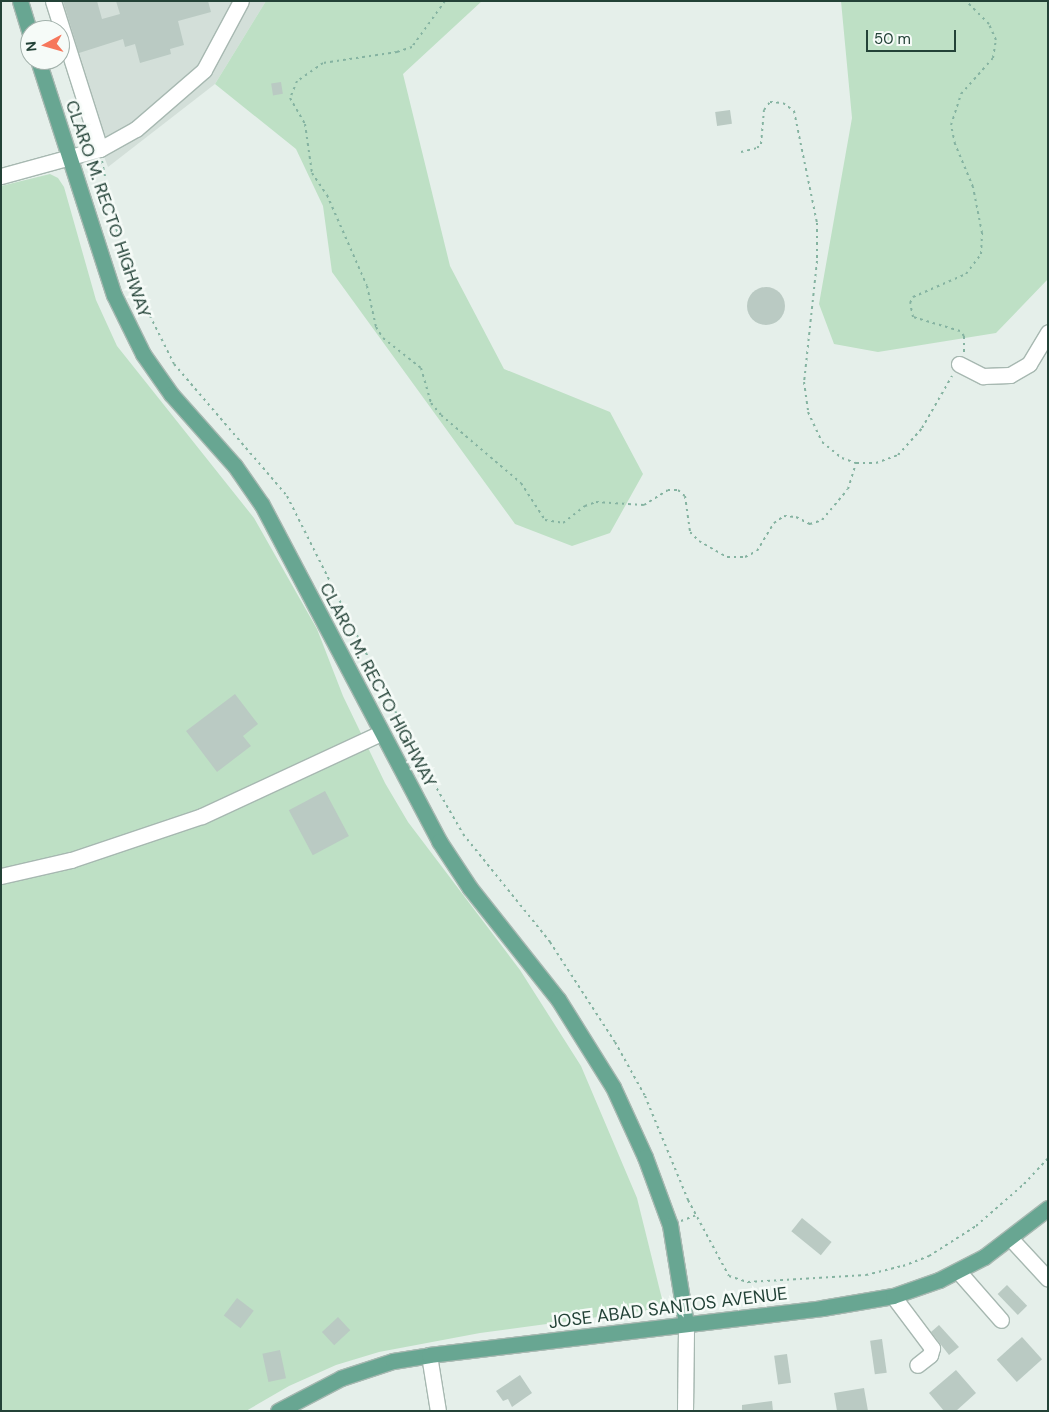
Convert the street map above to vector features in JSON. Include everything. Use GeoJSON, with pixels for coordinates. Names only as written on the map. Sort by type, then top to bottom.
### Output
{"type":"FeatureCollection","features":[{"type":"Feature","properties":{"kind":"main road"},"geometry":{"type":"LineString","coordinates":[[20,1],[26,20]]}},
{"type":"Feature","properties":{"kind":"main road","name":"CLARO M. RECTO HIGHWAY"},"geometry":{"type":"LineString","coordinates":[[41,70],[114,295],[132,335],[157,376],[229,458],[262,505],[439,841],[470,888],[558,999],[613,1087],[645,1156],[670,1224],[686,1324]]}},
{"type":"Feature","properties":{"kind":"main road","name":"JOSE ABAD SANTOS AVENUE"},"geometry":{"type":"LineString","coordinates":[[278,1411],[341,1378],[393,1361],[429,1355],[822,1308],[893,1296],[958,1272],[1011,1239],[1048,1208]]}},
{"type":"Feature","properties":{"kind":"street"},"geometry":{"type":"LineString","coordinates":[[53,1],[100,149]]}},
{"type":"Feature","properties":{"kind":"street"},"geometry":{"type":"LineString","coordinates":[[1,176],[100,149],[136,130],[204,70],[241,1]]}},
{"type":"Feature","properties":{"kind":"street"},"geometry":{"type":"LineString","coordinates":[[959,364],[983,376],[1010,375],[1029,364],[1048,332]]}},
{"type":"Feature","properties":{"kind":"street"},"geometry":{"type":"LineString","coordinates":[[1,876],[70,860],[202,816],[281,782],[381,733]]}},
{"type":"Feature","properties":{"kind":"street"},"geometry":{"type":"LineString","coordinates":[[1011,1239],[1048,1278]]}},
{"type":"Feature","properties":{"kind":"street"},"geometry":{"type":"LineString","coordinates":[[958,1272],[1001,1320]]}},
{"type":"Feature","properties":{"kind":"street"},"geometry":{"type":"LineString","coordinates":[[893,1296],[932,1348],[930,1356],[916,1365]]}},
{"type":"Feature","properties":{"kind":"street"},"geometry":{"type":"LineString","coordinates":[[685,1411],[686,1324]]}},
{"type":"Feature","properties":{"kind":"street"},"geometry":{"type":"LineString","coordinates":[[429,1355],[438,1411]]}},
{"type":"Feature","properties":{"kind":"path"},"geometry":{"type":"LineString","coordinates":[[446,1],[416,43],[397,52],[342,58],[323,63],[301,77],[293,88],[290,98],[305,124],[312,173],[327,196],[367,286],[376,327],[383,338],[421,368],[431,403],[441,416],[522,483],[545,520],[564,523],[588,504],[604,502],[631,506],[644,505],[668,490],[678,490],[685,496],[690,532],[699,541],[718,554],[745,557],[757,551],[774,523],[784,516],[796,517],[810,524],[822,520],[837,506],[848,489],[856,463]]}},
{"type":"Feature","properties":{"kind":"path"},"geometry":{"type":"LineString","coordinates":[[740,152],[758,148],[761,144],[764,110],[770,102],[782,103],[794,112],[814,202],[818,239],[805,364],[805,397],[813,425],[822,442],[842,458],[856,463],[887,459],[910,445],[959,364],[965,344],[960,331],[913,317],[910,303],[913,297],[966,274],[982,254],[982,233],[974,187],[955,144],[951,125],[961,94],[994,58],[996,40],[989,24],[966,1]]}},
{"type":"Feature","properties":{"kind":"path"},"geometry":{"type":"LineString","coordinates":[[100,149],[114,222],[144,304],[174,364],[287,496],[406,732],[463,834],[550,942],[615,1042],[645,1096],[688,1200],[729,1276],[748,1282],[856,1276],[903,1266],[929,1256],[976,1226],[1024,1184],[1048,1158]]}},
{"type":"Feature","properties":{"kind":"shaded area"},"geometry":{"type":"Polygon","coordinates":[[[45,1],[266,1],[215,84],[108,167],[70,67],[70,20],[52,20],[45,1]]]}},
{"type":"Feature","properties":{"kind":"green space"},"geometry":{"type":"Polygon","coordinates":[[[266,1],[482,1],[403,74],[450,266],[504,369],[610,412],[643,474],[610,533],[572,546],[515,524],[332,272],[323,206],[296,149],[215,84],[266,1]]]}},
{"type":"Feature","properties":{"kind":"green space"},"geometry":{"type":"Polygon","coordinates":[[[841,1],[1048,1],[1048,279],[996,333],[878,352],[834,344],[819,304],[852,118],[841,1]]]}},
{"type":"Feature","properties":{"kind":"green space"},"geometry":{"type":"Polygon","coordinates":[[[50,174],[58,178],[64,187],[96,300],[117,346],[254,518],[317,629],[343,696],[385,783],[408,822],[520,970],[581,1066],[637,1198],[662,1299],[657,1309],[480,1333],[379,1352],[336,1365],[289,1386],[246,1411],[1,1411],[1,186],[50,174]]]}},
{"type":"Feature","properties":{"kind":"building"},"geometry":{"type":"Polygon","coordinates":[[[63,1],[97,1],[102,19],[120,14],[116,1],[208,1],[211,12],[178,21],[184,45],[170,49],[171,54],[140,63],[135,44],[125,47],[123,39],[79,53],[63,1]]]}},
{"type":"Feature","properties":{"kind":"building"},"geometry":{"type":"Polygon","coordinates":[[[281,82],[283,94],[273,95],[271,84],[281,82]]]}},
{"type":"Feature","properties":{"kind":"building"},"geometry":{"type":"Polygon","coordinates":[[[730,110],[732,124],[717,126],[715,112],[730,110]]]}},
{"type":"Feature","properties":{"kind":"building"},"geometry":{"type":"Polygon","coordinates":[[[766,287],[773,288],[779,293],[784,299],[784,313],[779,319],[773,324],[766,325],[759,324],[753,319],[748,313],[747,306],[748,299],[753,293],[759,288],[766,287]]]}},
{"type":"Feature","properties":{"kind":"building"},"geometry":{"type":"Polygon","coordinates":[[[235,694],[258,724],[243,736],[251,746],[217,772],[186,731],[235,694]]]}},
{"type":"Feature","properties":{"kind":"building"},"geometry":{"type":"Polygon","coordinates":[[[325,791],[349,836],[313,855],[289,810],[325,791]]]}},
{"type":"Feature","properties":{"kind":"building"},"geometry":{"type":"Polygon","coordinates":[[[802,1218],[832,1242],[821,1255],[791,1231],[802,1218]]]}},
{"type":"Feature","properties":{"kind":"building"},"geometry":{"type":"Polygon","coordinates":[[[1007,1285],[1027,1306],[1018,1315],[998,1294],[1007,1285]]]}},
{"type":"Feature","properties":{"kind":"building"},"geometry":{"type":"Polygon","coordinates":[[[237,1298],[254,1311],[241,1328],[224,1316],[237,1298]]]}},
{"type":"Feature","properties":{"kind":"building"},"geometry":{"type":"Polygon","coordinates":[[[338,1317],[350,1330],[334,1345],[322,1332],[338,1317]]]}},
{"type":"Feature","properties":{"kind":"building"},"geometry":{"type":"Polygon","coordinates":[[[939,1325],[959,1347],[949,1355],[931,1332],[939,1325]]]}},
{"type":"Feature","properties":{"kind":"building"},"geometry":{"type":"Polygon","coordinates":[[[1022,1337],[1042,1359],[1017,1382],[997,1360],[1022,1337]]]}},
{"type":"Feature","properties":{"kind":"building"},"geometry":{"type":"Polygon","coordinates":[[[882,1339],[887,1373],[875,1374],[870,1341],[882,1339]]]}},
{"type":"Feature","properties":{"kind":"building"},"geometry":{"type":"Polygon","coordinates":[[[280,1350],[286,1378],[268,1382],[262,1354],[280,1350]]]}},
{"type":"Feature","properties":{"kind":"building"},"geometry":{"type":"Polygon","coordinates":[[[787,1354],[791,1383],[778,1385],[774,1356],[787,1354]]]}},
{"type":"Feature","properties":{"kind":"building"},"geometry":{"type":"Polygon","coordinates":[[[956,1370],[976,1393],[956,1411],[944,1411],[929,1393],[956,1370]]]}},
{"type":"Feature","properties":{"kind":"building"},"geometry":{"type":"Polygon","coordinates":[[[520,1375],[532,1393],[512,1407],[508,1399],[503,1401],[496,1391],[520,1375]]]}},
{"type":"Feature","properties":{"kind":"building"},"geometry":{"type":"Polygon","coordinates":[[[864,1388],[868,1411],[837,1411],[834,1393],[864,1388]]]}},
{"type":"Feature","properties":{"kind":"building"},"geometry":{"type":"Polygon","coordinates":[[[772,1401],[773,1411],[742,1411],[742,1405],[772,1401]]]}}]}
